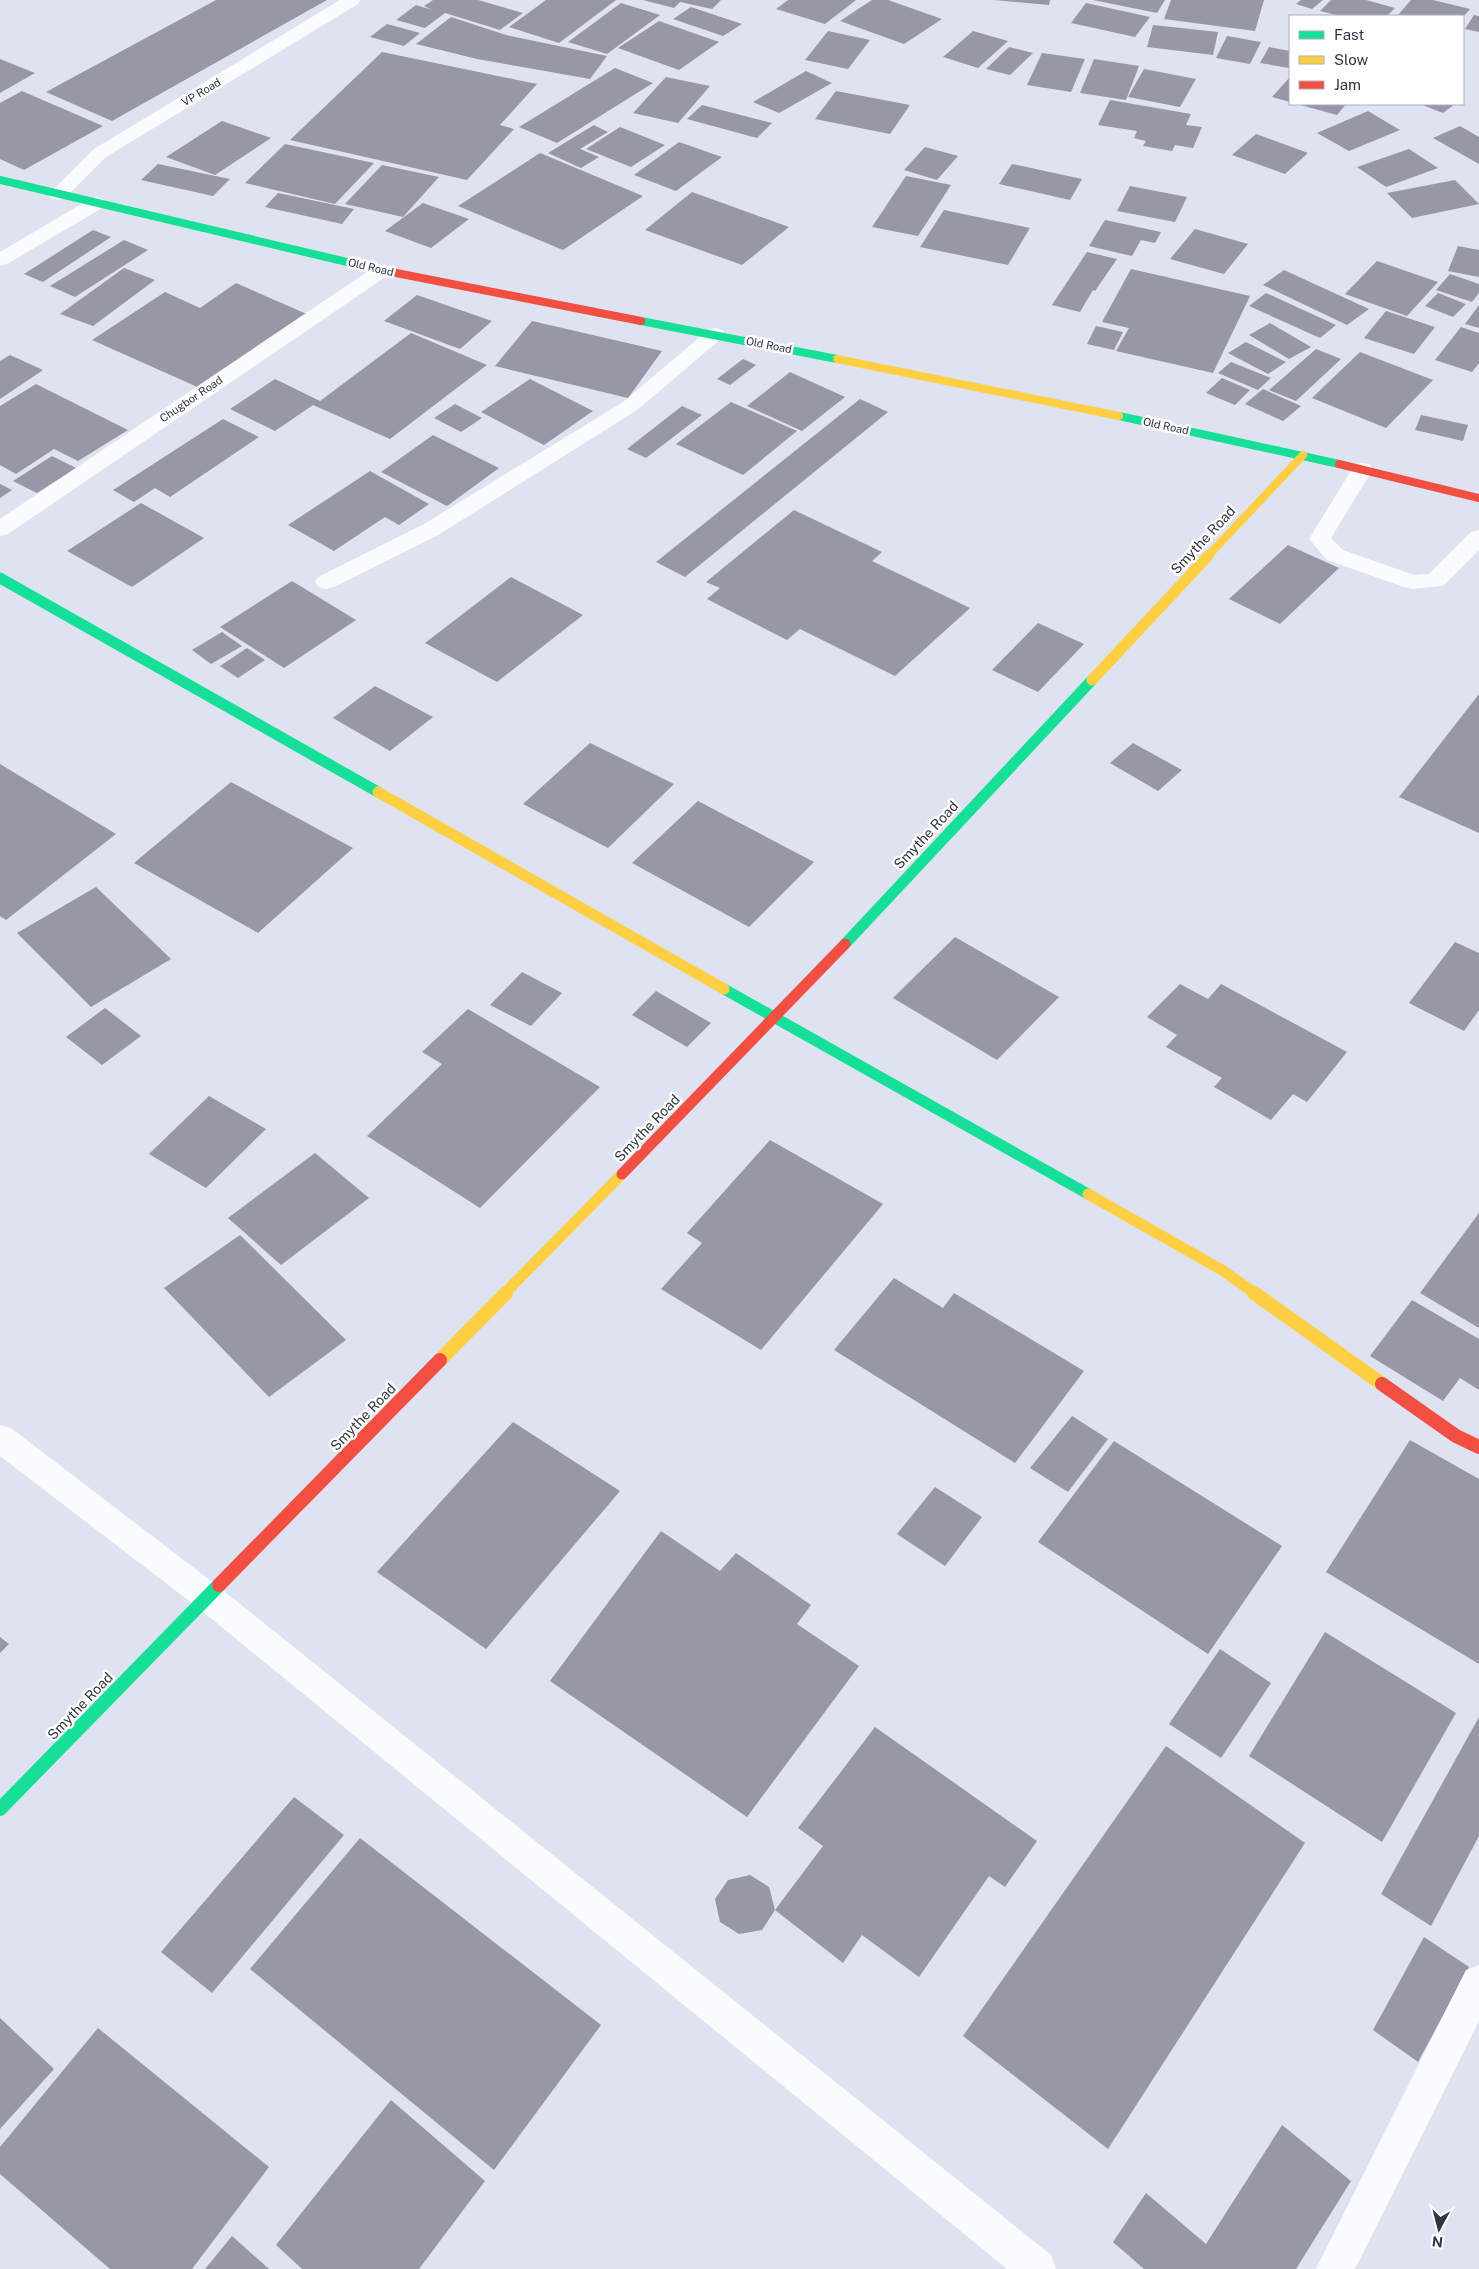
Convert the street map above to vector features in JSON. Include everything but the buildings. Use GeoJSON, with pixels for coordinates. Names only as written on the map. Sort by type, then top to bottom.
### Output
{"type":"FeatureCollection","features":[{"type":"Feature","properties":{"kind":"street","name":"VP Road"},"geometry":{"type":"LineString","coordinates":[[58,194],[100,153],[352,0]]}},
{"type":"Feature","properties":{"kind":"street","name":"Old Road"},"geometry":{"type":"LineString","coordinates":[[0,180],[383,270],[715,334],[1303,455],[1479,498]]}},
{"type":"Feature","properties":{"kind":"street"},"geometry":{"type":"LineString","coordinates":[[0,260],[97,203]]}},
{"type":"Feature","properties":{"kind":"street","name":"Chugbor Road"},"geometry":{"type":"LineString","coordinates":[[0,529],[383,270]]}},
{"type":"Feature","properties":{"kind":"street"},"geometry":{"type":"LineString","coordinates":[[326,582],[432,529],[630,406],[715,334]]}},
{"type":"Feature","properties":{"kind":"street","name":"Smythe Road"},"geometry":{"type":"LineString","coordinates":[[0,1809],[774,1018],[1303,455]]}},
{"type":"Feature","properties":{"kind":"street"},"geometry":{"type":"LineString","coordinates":[[1362,469],[1320,539],[1335,555],[1412,582],[1435,581],[1479,537]]}},
{"type":"Feature","properties":{"kind":"street"},"geometry":{"type":"LineString","coordinates":[[0,578],[1222,1270],[1456,1436],[1479,1447]]}},
{"type":"Feature","properties":{"kind":"street"},"geometry":{"type":"LineString","coordinates":[[0,1438],[208,1597],[1037,2269]]}},
{"type":"Feature","properties":{"kind":"street"},"geometry":{"type":"LineString","coordinates":[[1335,2269],[1479,1983]]}},
{"type":"Feature","properties":{"kind":"traffic: fast"},"geometry":{"type":"LineString","coordinates":[[0,180],[381,270]]}},
{"type":"Feature","properties":{"kind":"traffic: fast"},"geometry":{"type":"LineString","coordinates":[[641,321],[837,359]]}},
{"type":"Feature","properties":{"kind":"traffic: fast"},"geometry":{"type":"LineString","coordinates":[[1119,416],[1339,464]]}},
{"type":"Feature","properties":{"kind":"traffic: fast"},"geometry":{"type":"LineString","coordinates":[[0,578],[378,792]]}},
{"type":"Feature","properties":{"kind":"traffic: fast"},"geometry":{"type":"LineString","coordinates":[[845,944],[1092,680]]}},
{"type":"Feature","properties":{"kind":"traffic: fast"},"geometry":{"type":"LineString","coordinates":[[724,989],[1088,1194]]}},
{"type":"Feature","properties":{"kind":"traffic: fast"},"geometry":{"type":"LineString","coordinates":[[0,1809],[219,1585]]}},
{"type":"Feature","properties":{"kind":"traffic: slow"},"geometry":{"type":"LineString","coordinates":[[837,359],[1119,416]]}},
{"type":"Feature","properties":{"kind":"traffic: slow"},"geometry":{"type":"LineString","coordinates":[[1092,680],[1303,455]]}},
{"type":"Feature","properties":{"kind":"traffic: slow"},"geometry":{"type":"LineString","coordinates":[[378,792],[724,989]]}},
{"type":"Feature","properties":{"kind":"traffic: slow"},"geometry":{"type":"LineString","coordinates":[[440,1360],[622,1174]]}},
{"type":"Feature","properties":{"kind":"traffic: slow"},"geometry":{"type":"LineString","coordinates":[[1088,1194],[1222,1270],[1382,1384]]}},
{"type":"Feature","properties":{"kind":"traffic: jam"},"geometry":{"type":"LineString","coordinates":[[381,270],[641,321]]}},
{"type":"Feature","properties":{"kind":"traffic: jam"},"geometry":{"type":"LineString","coordinates":[[1339,464],[1479,498]]}},
{"type":"Feature","properties":{"kind":"traffic: jam"},"geometry":{"type":"LineString","coordinates":[[622,1174],[845,944]]}},
{"type":"Feature","properties":{"kind":"traffic: jam"},"geometry":{"type":"LineString","coordinates":[[219,1585],[440,1360]]}},
{"type":"Feature","properties":{"kind":"traffic: jam"},"geometry":{"type":"LineString","coordinates":[[1382,1384],[1456,1436],[1479,1447]]}}]}
